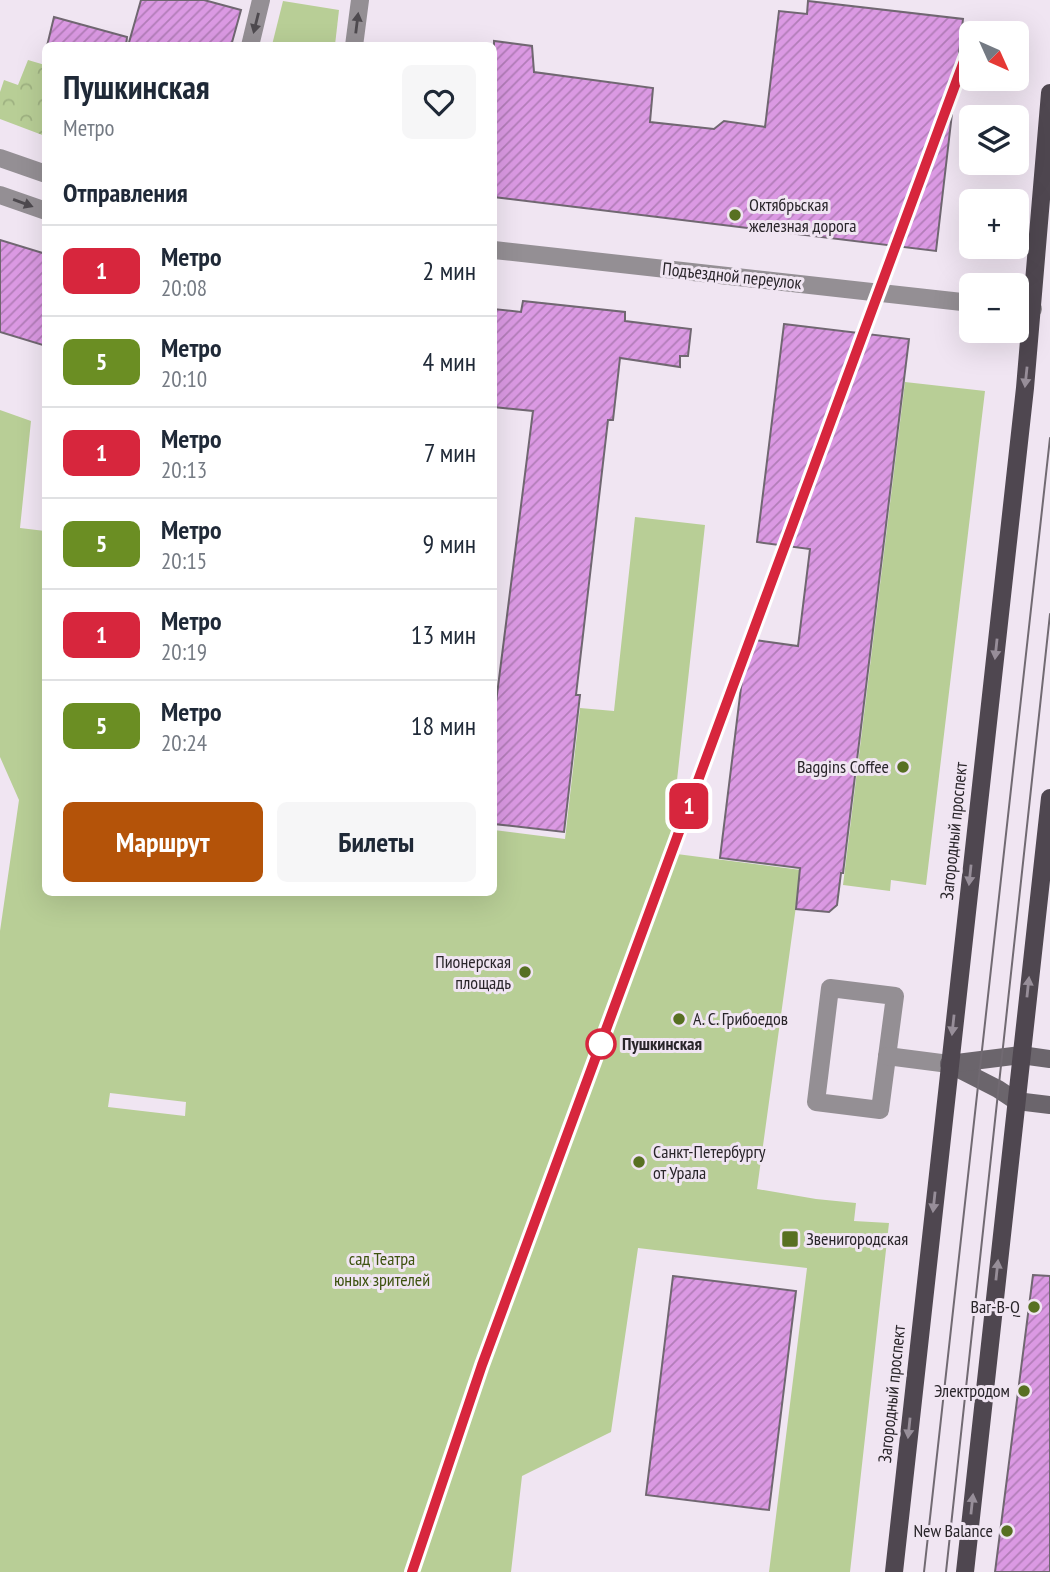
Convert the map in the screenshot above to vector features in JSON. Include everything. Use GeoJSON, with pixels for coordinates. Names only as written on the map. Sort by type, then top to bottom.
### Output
{"type":"FeatureCollection","features":[{"type":"Feature","properties":{"kind":"main road","name":"Загородный проспект"},"geometry":{"type":"LineString","coordinates":[[1029,274],[1050,93]]}},
{"type":"Feature","properties":{"kind":"main road","name":"Загородный проспект"},"geometry":{"type":"LineString","coordinates":[[894,1572],[949,1064],[1022,343]]}},
{"type":"Feature","properties":{"kind":"main road"},"geometry":{"type":"LineString","coordinates":[[965,1572],[1050,798]]}},
{"type":"Feature","properties":{"kind":"main road"},"geometry":{"type":"LineString","coordinates":[[949,1064],[1021,1055],[1050,1059]]}},
{"type":"Feature","properties":{"kind":"main road"},"geometry":{"type":"LineString","coordinates":[[949,1064],[1016,1101],[1050,1105]]}},
{"type":"Feature","properties":{"kind":"street"},"geometry":{"type":"LineString","coordinates":[[251,42],[261,0]]}},
{"type":"Feature","properties":{"kind":"street"},"geometry":{"type":"LineString","coordinates":[[355,42],[360,0]]}},
{"type":"Feature","properties":{"kind":"street"},"geometry":{"type":"LineString","coordinates":[[0,158],[42,173]]}},
{"type":"Feature","properties":{"kind":"street"},"geometry":{"type":"LineString","coordinates":[[0,195],[42,211]]}},
{"type":"Feature","properties":{"kind":"street","name":"Подъездной переулок"},"geometry":{"type":"LineString","coordinates":[[497,250],[959,302]]}},
{"type":"Feature","properties":{"kind":"street"},"geometry":{"type":"LineString","coordinates":[[830,988],[895,996],[887,1056],[880,1110],[816,1102],[830,988]]}},
{"type":"Feature","properties":{"kind":"street"},"geometry":{"type":"LineString","coordinates":[[887,1056],[949,1064]]}},
{"type":"Feature","properties":{"kind":"green space"},"geometry":{"type":"Polygon","coordinates":[[[283,1],[339,10],[335,42],[273,42],[283,1]]]}},
{"type":"Feature","properties":{"kind":"green space"},"geometry":{"type":"Polygon","coordinates":[[[28,60],[42,64],[42,135],[0,119],[0,92],[4,80],[18,85],[28,60]]]}},
{"type":"Feature","properties":{"kind":"green space"},"geometry":{"type":"Polygon","coordinates":[[[905,382],[985,391],[926,885],[891,880],[890,891],[843,885],[905,382]]]}},
{"type":"Feature","properties":{"kind":"green space","name":"сад Театра юных зрителей"},"geometry":{"type":"Polygon","coordinates":[[[0,410],[31,421],[20,528],[42,531],[42,896],[497,896],[497,830],[565,839],[580,708],[614,711],[635,517],[705,525],[669,853],[801,870],[757,1189],[856,1203],[854,1221],[889,1223],[850,1572],[769,1572],[807,1268],[638,1248],[611,1432],[522,1476],[511,1572],[0,1572],[0,931],[19,800],[0,757],[0,410]],[[110,1093],[108,1107],[185,1116],[186,1102],[110,1093]]]}},
{"type":"Feature","properties":{"kind":"building"},"geometry":{"type":"Polygon","coordinates":[[[141,0],[204,0],[241,10],[232,42],[129,42],[141,0]]]}},
{"type":"Feature","properties":{"kind":"building"},"geometry":{"type":"Polygon","coordinates":[[[808,1],[963,19],[959,21],[959,53],[936,251],[497,197],[497,42],[494,41],[532,46],[534,72],[653,88],[650,122],[714,129],[724,121],[765,127],[779,11],[807,14],[808,1]]]}},
{"type":"Feature","properties":{"kind":"building"},"geometry":{"type":"Polygon","coordinates":[[[54,17],[127,37],[126,42],[48,42],[54,17]]]}},
{"type":"Feature","properties":{"kind":"building"},"geometry":{"type":"Polygon","coordinates":[[[0,240],[42,253],[42,345],[0,332],[0,240]]]}},
{"type":"Feature","properties":{"kind":"building"},"geometry":{"type":"Polygon","coordinates":[[[523,301],[625,312],[625,321],[691,329],[688,356],[680,356],[680,367],[620,358],[613,420],[608,420],[576,695],[580,695],[564,832],[497,824],[497,694],[533,411],[497,407],[497,309],[521,312],[523,301]]]}},
{"type":"Feature","properties":{"kind":"building"},"geometry":{"type":"Polygon","coordinates":[[[784,324],[909,339],[843,873],[837,905],[829,912],[796,909],[800,868],[720,858],[747,639],[798,646],[810,549],[757,542],[784,324]]]}},
{"type":"Feature","properties":{"kind":"building"},"geometry":{"type":"Polygon","coordinates":[[[1033,1275],[1050,1276],[1050,1572],[995,1572],[1033,1275]]]}},
{"type":"Feature","properties":{"kind":"building"},"geometry":{"type":"Polygon","coordinates":[[[673,1276],[796,1291],[769,1510],[646,1495],[673,1276]]]}},
{"type":"Feature","properties":{"kind":"tram line"},"geometry":{"type":"LineString","coordinates":[[924,1572],[1050,438]]}},
{"type":"Feature","properties":{"kind":"tram line"},"geometry":{"type":"LineString","coordinates":[[946,1572],[1050,614]]}},
{"type":"Feature","properties":{"kind":"metro line","name":"1"},"geometry":{"type":"LineString","coordinates":[[412,1572],[482,1365],[959,75]]}},
{"type":"Feature","properties":{"kind":"place","name":"Октябрьская железная дорога"},"geometry":{"type":"Point","coordinates":[735,215]}},
{"type":"Feature","properties":{"kind":"place","name":"Baggins Coffee"},"geometry":{"type":"Point","coordinates":[903,767]}},
{"type":"Feature","properties":{"kind":"place","name":"Пионерская площадь"},"geometry":{"type":"Point","coordinates":[525,972]}},
{"type":"Feature","properties":{"kind":"place","name":"А. С. Грибоедов"},"geometry":{"type":"Point","coordinates":[679,1019]}},
{"type":"Feature","properties":{"kind":"place","name":"Пушкинская"},"geometry":{"type":"Point","coordinates":[601,1044]}},
{"type":"Feature","properties":{"kind":"place","name":"Санкт-Петербургу от Урала"},"geometry":{"type":"Point","coordinates":[639,1162]}},
{"type":"Feature","properties":{"kind":"place","name":"Звенигородская"},"geometry":{"type":"Point","coordinates":[790,1239]}},
{"type":"Feature","properties":{"kind":"place","name":"Bar-B-Q"},"geometry":{"type":"Point","coordinates":[1034,1307]}},
{"type":"Feature","properties":{"kind":"place","name":"Электродом"},"geometry":{"type":"Point","coordinates":[1024,1391]}},
{"type":"Feature","properties":{"kind":"place","name":"New Balance"},"geometry":{"type":"Point","coordinates":[1007,1531]}}]}
